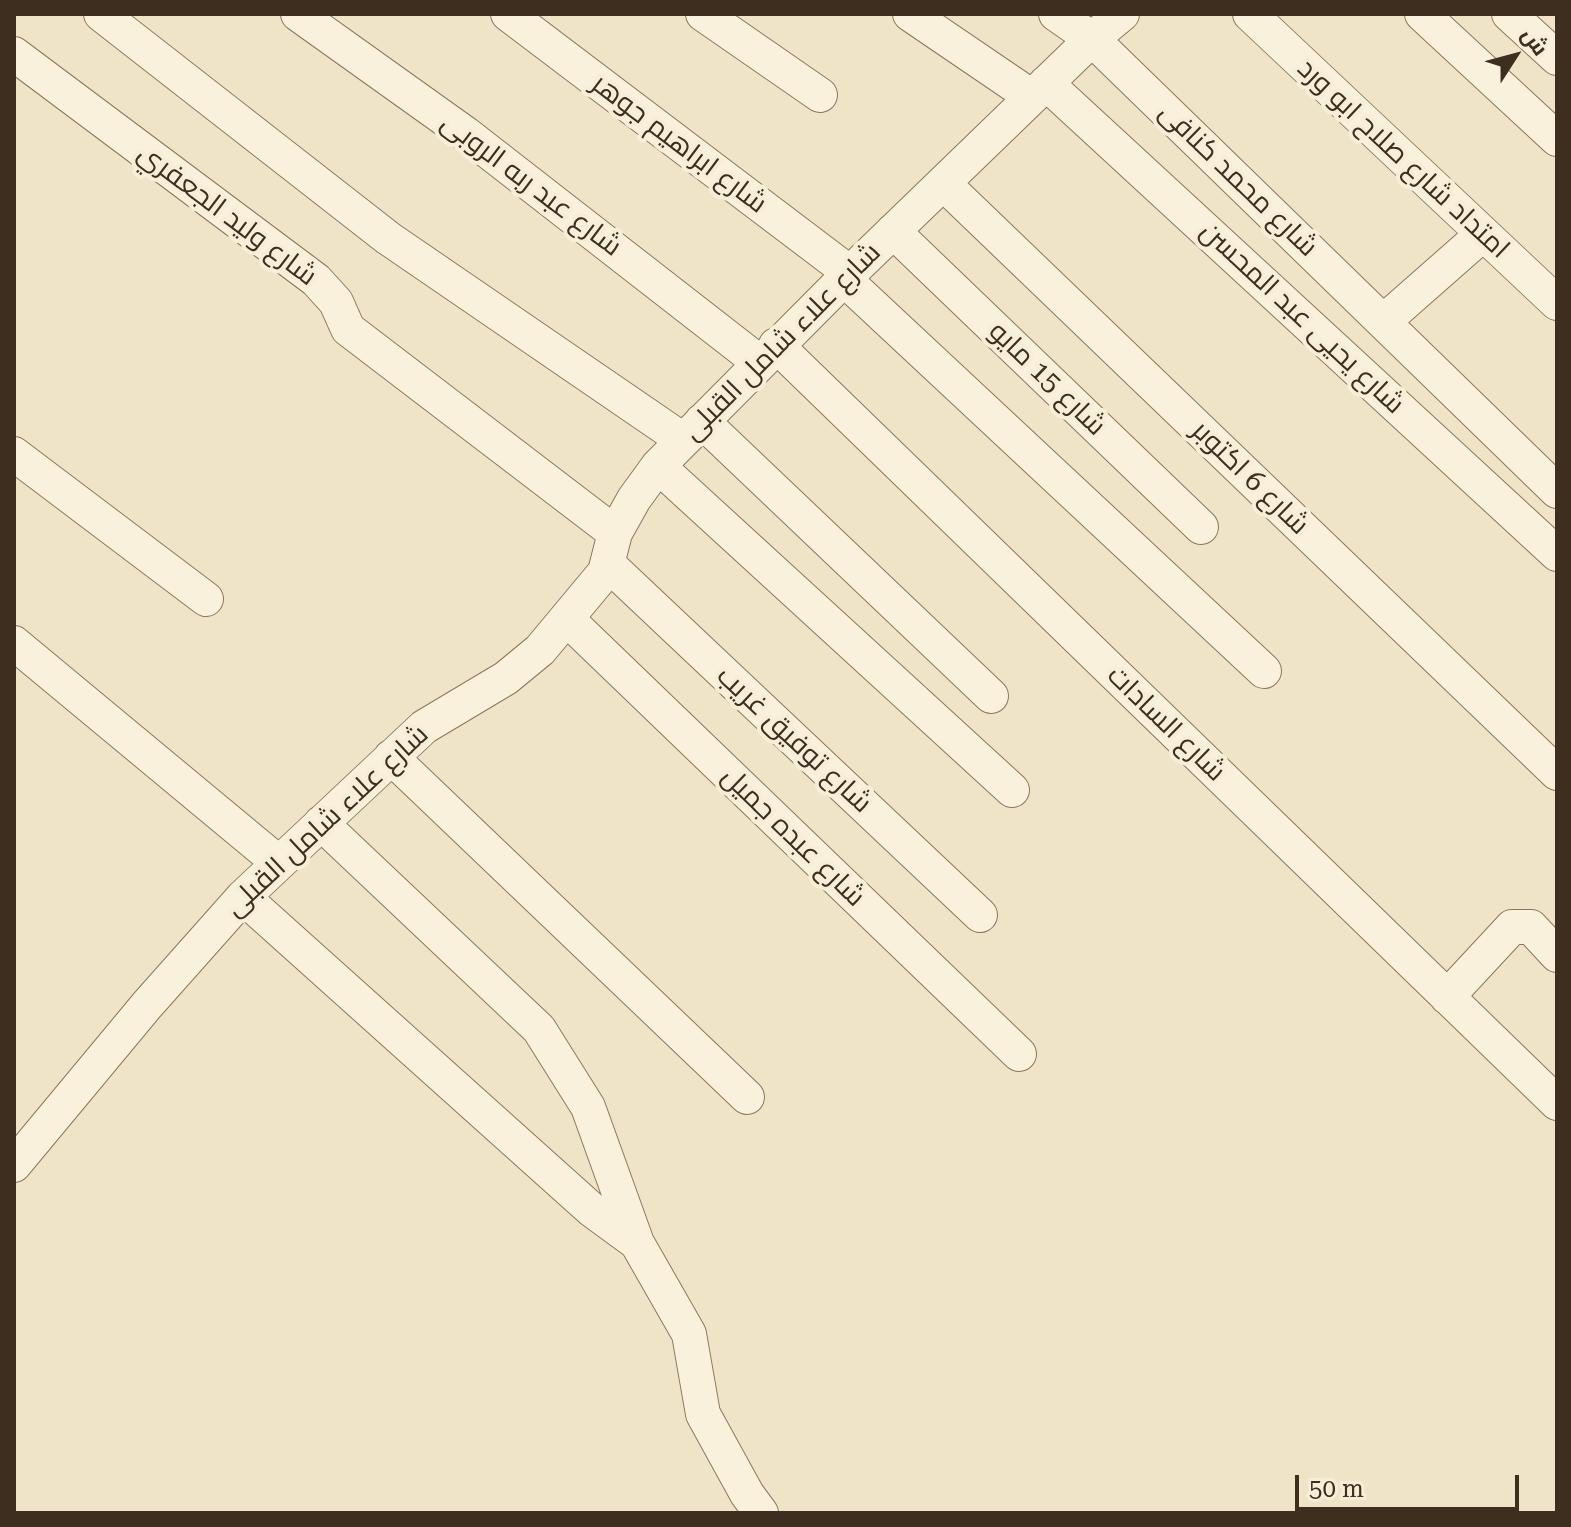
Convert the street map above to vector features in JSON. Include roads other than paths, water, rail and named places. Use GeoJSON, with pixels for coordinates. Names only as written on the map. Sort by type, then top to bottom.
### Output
{"type":"FeatureCollection","features":[{"type":"Feature","properties":{"kind":"street"},"geometry":{"type":"LineString","coordinates":[[101,14],[388,238],[692,431],[991,696]]}},
{"type":"Feature","properties":{"kind":"street","name":"شارع عبد ربه الروبى"},"geometry":{"type":"LineString","coordinates":[[298,14],[768,353]]}},
{"type":"Feature","properties":{"kind":"street","name":"شارع ابراهيم جوهر"},"geometry":{"type":"LineString","coordinates":[[508,14],[847,276],[1264,671]]}},
{"type":"Feature","properties":{"kind":"street"},"geometry":{"type":"LineString","coordinates":[[703,14],[820,95]]}},
{"type":"Feature","properties":{"kind":"street","name":"شارع يحيى عبد المحسن"},"geometry":{"type":"LineString","coordinates":[[910,14],[1039,90],[1557,554]]}},
{"type":"Feature","properties":{"kind":"street","name":"شارع محمد كنافى"},"geometry":{"type":"LineString","coordinates":[[1056,14],[1092,39],[1557,491]]}},
{"type":"Feature","properties":{"kind":"street","name":"شارع علاء شامل القبلى"},"geometry":{"type":"LineString","coordinates":[[14,1165],[147,1005],[243,897],[424,727],[506,678],[540,650],[567,619],[612,549],[634,499],[658,466],[893,231],[1092,39],[1122,14]]}},
{"type":"Feature","properties":{"kind":"street","name":"امتداد شارع صلاح ابو ورد"},"geometry":{"type":"LineString","coordinates":[[1250,14],[1557,303]]}},
{"type":"Feature","properties":{"kind":"street"},"geometry":{"type":"LineString","coordinates":[[1422,14],[1557,139]]}},
{"type":"Feature","properties":{"kind":"street"},"geometry":{"type":"LineString","coordinates":[[1509,14],[1557,58]]}},
{"type":"Feature","properties":{"kind":"street","name":"شارع وليد الجعفري"},"geometry":{"type":"LineString","coordinates":[[14,54],[316,280],[336,302],[348,329],[612,549]]}},
{"type":"Feature","properties":{"kind":"street","name":"شارع 6 اكتوبر"},"geometry":{"type":"LineString","coordinates":[[943,183],[1557,773]]}},
{"type":"Feature","properties":{"kind":"street","name":"شارع 15 مايو"},"geometry":{"type":"LineString","coordinates":[[893,231],[1201,527]]}},
{"type":"Feature","properties":{"kind":"street"},"geometry":{"type":"LineString","coordinates":[[1383,322],[1483,234]]}},
{"type":"Feature","properties":{"kind":"street","name":"شارع السادات"},"geometry":{"type":"LineString","coordinates":[[768,353],[1557,1103]]}},
{"type":"Feature","properties":{"kind":"street"},"geometry":{"type":"LineString","coordinates":[[14,454],[206,599]]}},
{"type":"Feature","properties":{"kind":"street"},"geometry":{"type":"LineString","coordinates":[[658,466],[1012,790]]}},
{"type":"Feature","properties":{"kind":"street","name":"شارع توفيق غريب"},"geometry":{"type":"LineString","coordinates":[[612,549],[980,915]]}},
{"type":"Feature","properties":{"kind":"street","name":"شارع عبده جميل"},"geometry":{"type":"LineString","coordinates":[[567,619],[1019,1054]]}},
{"type":"Feature","properties":{"kind":"street"},"geometry":{"type":"LineString","coordinates":[[14,643],[279,863]]}},
{"type":"Feature","properties":{"kind":"street"},"geometry":{"type":"LineString","coordinates":[[391,757],[747,1097]]}},
{"type":"Feature","properties":{"kind":"street"},"geometry":{"type":"LineString","coordinates":[[321,823],[539,1029],[588,1107],[637,1243],[689,1334],[703,1414],[747,1494],[761,1513]]}},
{"type":"Feature","properties":{"kind":"street"},"geometry":{"type":"LineString","coordinates":[[243,897],[592,1210],[637,1243]]}},
{"type":"Feature","properties":{"kind":"street"},"geometry":{"type":"LineString","coordinates":[[1447,997],[1512,927],[1531,927],[1557,955]]}}]}
